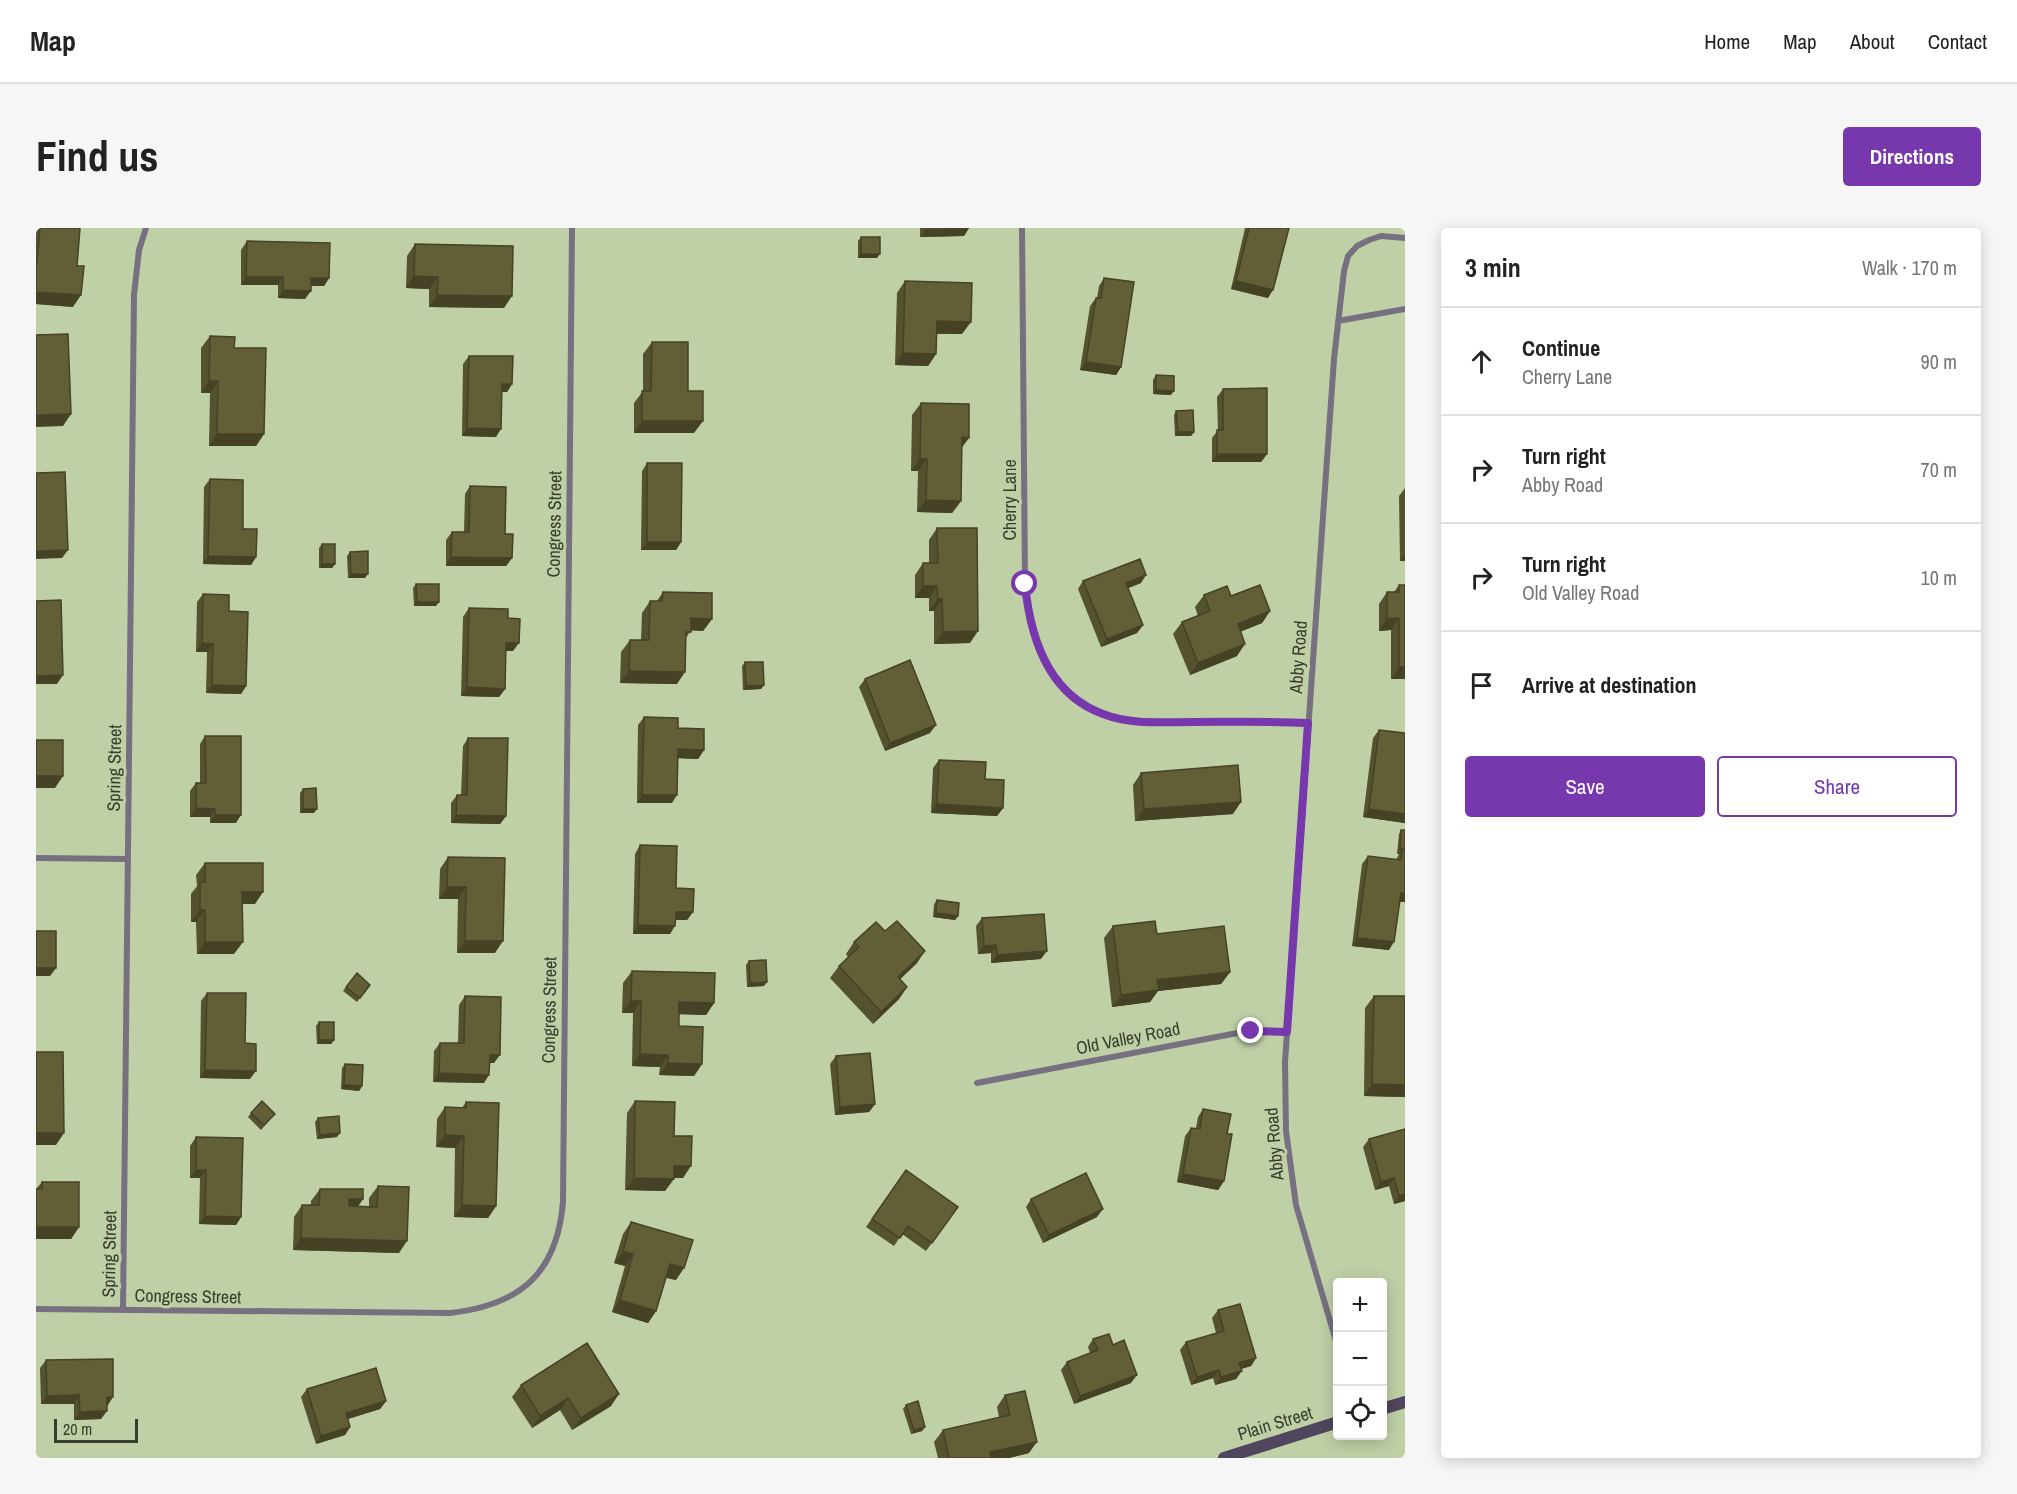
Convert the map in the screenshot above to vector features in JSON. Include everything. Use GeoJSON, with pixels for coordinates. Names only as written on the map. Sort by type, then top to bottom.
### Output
{"type":"FeatureCollection","features":[{"type":"Feature","properties":{"kind":"street","name":"Spring Street"},"geometry":{"type":"LineString","coordinates":[[123,1310],[134,295],[139,250],[146,228]]}},
{"type":"Feature","properties":{"kind":"street","name":"Congress Street"},"geometry":{"type":"LineString","coordinates":[[36,1309],[430,1314],[471,1311],[508,1297],[537,1275],[549,1260],[561,1222],[563,1202],[572,228]]}},
{"type":"Feature","properties":{"kind":"street","name":"Cherry Lane"},"geometry":{"type":"LineString","coordinates":[[1022,228],[1025,584],[1030,624],[1050,671],[1073,697],[1101,714],[1118,719],[1152,722],[1308,723]]}},
{"type":"Feature","properties":{"kind":"street","name":"Abby Road"},"geometry":{"type":"LineString","coordinates":[[1333,1332],[1307,1248],[1292,1182],[1285,1107],[1287,1032],[1338,321],[1344,270],[1352,252],[1363,242],[1381,236],[1405,238]]}},
{"type":"Feature","properties":{"kind":"street"},"geometry":{"type":"LineString","coordinates":[[1338,321],[1405,309]]}},
{"type":"Feature","properties":{"kind":"street"},"geometry":{"type":"LineString","coordinates":[[36,858],[128,859]]}},
{"type":"Feature","properties":{"kind":"street","name":"Old Valley Road"},"geometry":{"type":"LineString","coordinates":[[976,1083],[1232,1034],[1251,1031],[1287,1032]]}},
{"type":"Feature","properties":{"kind":"street"},"geometry":{"type":"LineString","coordinates":[[1387,1408],[1405,1402]]}},
{"type":"Feature","properties":{"kind":"street","name":"Plain Street"},"geometry":{"type":"LineString","coordinates":[[1224,1458],[1333,1424]]}},
{"type":"Feature","properties":{"kind":"building"},"geometry":{"type":"Polygon","coordinates":[[[40,228],[80,228],[77,266],[84,266],[81,295],[36,292],[36,262],[40,228]]]}},
{"type":"Feature","properties":{"kind":"building"},"geometry":{"type":"Polygon","coordinates":[[[1249,228],[1289,228],[1273,290],[1236,281],[1249,228]]]}},
{"type":"Feature","properties":{"kind":"building"},"geometry":{"type":"Polygon","coordinates":[[[861,237],[880,237],[880,254],[861,254],[861,237]]]}},
{"type":"Feature","properties":{"kind":"building"},"geometry":{"type":"Polygon","coordinates":[[[247,241],[330,243],[329,278],[311,278],[311,291],[283,290],[283,277],[246,277],[247,241]]]}},
{"type":"Feature","properties":{"kind":"building"},"geometry":{"type":"Polygon","coordinates":[[[415,244],[513,246],[512,296],[437,295],[438,277],[414,276],[415,244]]]}},
{"type":"Feature","properties":{"kind":"building"},"geometry":{"type":"Polygon","coordinates":[[[1104,278],[1134,282],[1121,367],[1086,362],[1096,298],[1101,298],[1104,278]]]}},
{"type":"Feature","properties":{"kind":"building"},"geometry":{"type":"Polygon","coordinates":[[[905,281],[972,283],[971,322],[937,321],[936,354],[903,353],[905,281]]]}},
{"type":"Feature","properties":{"kind":"building"},"geometry":{"type":"Polygon","coordinates":[[[68,334],[71,414],[36,415],[36,335],[68,334]]]}},
{"type":"Feature","properties":{"kind":"building"},"geometry":{"type":"Polygon","coordinates":[[[210,336],[235,337],[234,348],[266,348],[264,434],[217,434],[218,381],[209,381],[210,336]]]}},
{"type":"Feature","properties":{"kind":"building"},"geometry":{"type":"Polygon","coordinates":[[[652,342],[688,342],[688,391],[703,391],[703,421],[642,421],[642,391],[651,391],[652,342]]]}},
{"type":"Feature","properties":{"kind":"building"},"geometry":{"type":"Polygon","coordinates":[[[469,356],[513,356],[512,384],[502,384],[501,429],[467,428],[469,356]]]}},
{"type":"Feature","properties":{"kind":"building"},"geometry":{"type":"Polygon","coordinates":[[[1156,375],[1174,376],[1174,391],[1156,390],[1156,375]]]}},
{"type":"Feature","properties":{"kind":"building"},"geometry":{"type":"Polygon","coordinates":[[[1267,388],[1267,454],[1217,454],[1217,430],[1223,430],[1223,389],[1267,388]]]}},
{"type":"Feature","properties":{"kind":"building"},"geometry":{"type":"Polygon","coordinates":[[[921,403],[969,404],[969,438],[962,437],[961,501],[926,500],[927,459],[920,459],[921,403]]]}},
{"type":"Feature","properties":{"kind":"building"},"geometry":{"type":"Polygon","coordinates":[[[1193,410],[1194,432],[1178,432],[1176,411],[1193,410]]]}},
{"type":"Feature","properties":{"kind":"building"},"geometry":{"type":"Polygon","coordinates":[[[647,463],[682,463],[681,542],[647,542],[647,463]]]}},
{"type":"Feature","properties":{"kind":"building"},"geometry":{"type":"Polygon","coordinates":[[[65,472],[68,550],[36,551],[36,473],[65,472]]]}},
{"type":"Feature","properties":{"kind":"building"},"geometry":{"type":"Polygon","coordinates":[[[210,479],[243,480],[243,529],[257,529],[256,557],[208,556],[210,479]]]}},
{"type":"Feature","properties":{"kind":"building"},"geometry":{"type":"Polygon","coordinates":[[[470,486],[506,487],[505,534],[513,534],[512,558],[451,557],[452,532],[469,532],[470,486]]]}},
{"type":"Feature","properties":{"kind":"building"},"geometry":{"type":"Polygon","coordinates":[[[937,528],[977,528],[978,631],[943,632],[942,599],[938,599],[937,586],[923,586],[923,563],[938,563],[937,528]]]}},
{"type":"Feature","properties":{"kind":"building"},"geometry":{"type":"Polygon","coordinates":[[[322,544],[335,544],[335,564],[322,564],[322,544]]]}},
{"type":"Feature","properties":{"kind":"building"},"geometry":{"type":"Polygon","coordinates":[[[368,551],[368,574],[351,574],[350,552],[368,551]]]}},
{"type":"Feature","properties":{"kind":"building"},"geometry":{"type":"Polygon","coordinates":[[[1140,559],[1146,575],[1126,583],[1143,625],[1107,639],[1083,581],[1140,559]]]}},
{"type":"Feature","properties":{"kind":"building"},"geometry":{"type":"Polygon","coordinates":[[[416,584],[439,584],[439,602],[417,602],[416,584]]]}},
{"type":"Feature","properties":{"kind":"building"},"geometry":{"type":"Polygon","coordinates":[[[1260,585],[1270,611],[1238,624],[1245,644],[1198,663],[1182,622],[1210,611],[1204,595],[1227,586],[1231,596],[1260,585]]]}},
{"type":"Feature","properties":{"kind":"building"},"geometry":{"type":"Polygon","coordinates":[[[1399,585],[1405,585],[1405,667],[1399,667],[1399,618],[1387,619],[1387,592],[1399,592],[1399,585]]]}},
{"type":"Feature","properties":{"kind":"building"},"geometry":{"type":"Polygon","coordinates":[[[663,592],[712,593],[712,619],[691,618],[691,632],[686,632],[685,672],[629,671],[630,640],[649,640],[650,601],[662,601],[663,592]]]}},
{"type":"Feature","properties":{"kind":"building"},"geometry":{"type":"Polygon","coordinates":[[[203,594],[229,595],[229,611],[248,612],[246,686],[212,685],[213,644],[202,643],[203,594]]]}},
{"type":"Feature","properties":{"kind":"building"},"geometry":{"type":"Polygon","coordinates":[[[61,600],[63,675],[36,676],[36,601],[61,600]]]}},
{"type":"Feature","properties":{"kind":"building"},"geometry":{"type":"Polygon","coordinates":[[[469,608],[508,609],[508,618],[520,619],[519,643],[506,643],[505,689],[467,687],[469,608]]]}},
{"type":"Feature","properties":{"kind":"building"},"geometry":{"type":"Polygon","coordinates":[[[910,660],[936,725],[890,743],[865,679],[910,660]]]}},
{"type":"Feature","properties":{"kind":"building"},"geometry":{"type":"Polygon","coordinates":[[[745,662],[763,662],[764,685],[746,686],[745,662]]]}},
{"type":"Feature","properties":{"kind":"building"},"geometry":{"type":"Polygon","coordinates":[[[644,717],[678,718],[678,728],[704,729],[704,750],[678,749],[677,795],[642,795],[644,717]]]}},
{"type":"Feature","properties":{"kind":"building"},"geometry":{"type":"Polygon","coordinates":[[[1379,730],[1405,733],[1405,814],[1369,809],[1379,730]]]}},
{"type":"Feature","properties":{"kind":"building"},"geometry":{"type":"Polygon","coordinates":[[[205,736],[241,736],[241,815],[215,815],[215,809],[196,808],[196,783],[206,783],[205,736]]]}},
{"type":"Feature","properties":{"kind":"building"},"geometry":{"type":"Polygon","coordinates":[[[468,738],[508,738],[506,816],[456,815],[457,795],[467,795],[468,738]]]}},
{"type":"Feature","properties":{"kind":"building"},"geometry":{"type":"Polygon","coordinates":[[[36,740],[63,740],[63,776],[36,776],[36,740]]]}},
{"type":"Feature","properties":{"kind":"building"},"geometry":{"type":"Polygon","coordinates":[[[939,760],[986,762],[985,779],[1004,780],[1003,808],[937,804],[939,760]]]}},
{"type":"Feature","properties":{"kind":"building"},"geometry":{"type":"Polygon","coordinates":[[[1238,765],[1241,802],[1144,809],[1141,773],[1238,765]]]}},
{"type":"Feature","properties":{"kind":"building"},"geometry":{"type":"Polygon","coordinates":[[[316,788],[317,809],[303,809],[303,789],[316,788]]]}},
{"type":"Feature","properties":{"kind":"building"},"geometry":{"type":"Polygon","coordinates":[[[1401,830],[1405,830],[1405,850],[1400,850],[1401,830]]]}},
{"type":"Feature","properties":{"kind":"building"},"geometry":{"type":"Polygon","coordinates":[[[640,845],[677,846],[676,888],[694,889],[693,912],[676,912],[675,926],[638,925],[640,845]]]}},
{"type":"Feature","properties":{"kind":"building"},"geometry":{"type":"Polygon","coordinates":[[[1402,849],[1405,850],[1405,894],[1401,893],[1394,942],[1357,938],[1368,856],[1401,860],[1402,849]]]}},
{"type":"Feature","properties":{"kind":"building"},"geometry":{"type":"Polygon","coordinates":[[[448,857],[505,858],[503,941],[465,941],[466,887],[447,887],[448,857]]]}},
{"type":"Feature","properties":{"kind":"building"},"geometry":{"type":"Polygon","coordinates":[[[205,863],[263,863],[263,892],[242,892],[243,942],[205,942],[205,910],[200,910],[200,882],[205,882],[205,863]]]}},
{"type":"Feature","properties":{"kind":"building"},"geometry":{"type":"Polygon","coordinates":[[[937,900],[959,903],[958,916],[936,913],[937,900]]]}},
{"type":"Feature","properties":{"kind":"building"},"geometry":{"type":"Polygon","coordinates":[[[1044,914],[1047,951],[997,955],[996,945],[984,946],[982,918],[1044,914]]]}},
{"type":"Feature","properties":{"kind":"building"},"geometry":{"type":"Polygon","coordinates":[[[897,921],[925,951],[898,977],[907,987],[881,1012],[839,966],[859,947],[854,942],[876,922],[885,931],[897,921]]]}},
{"type":"Feature","properties":{"kind":"building"},"geometry":{"type":"Polygon","coordinates":[[[1155,921],[1157,934],[1224,926],[1230,972],[1157,980],[1159,990],[1121,995],[1113,926],[1155,921]]]}},
{"type":"Feature","properties":{"kind":"building"},"geometry":{"type":"Polygon","coordinates":[[[36,931],[56,931],[56,968],[36,968],[36,931]]]}},
{"type":"Feature","properties":{"kind":"building"},"geometry":{"type":"Polygon","coordinates":[[[766,960],[767,982],[750,983],[749,961],[766,960]]]}},
{"type":"Feature","properties":{"kind":"building"},"geometry":{"type":"Polygon","coordinates":[[[632,971],[715,973],[714,1003],[679,1002],[679,1026],[703,1027],[702,1064],[668,1063],[668,1055],[640,1054],[641,1001],[631,1001],[632,971]]]}},
{"type":"Feature","properties":{"kind":"building"},"geometry":{"type":"Polygon","coordinates":[[[357,973],[370,985],[360,998],[346,987],[357,973]]]}},
{"type":"Feature","properties":{"kind":"building"},"geometry":{"type":"Polygon","coordinates":[[[207,993],[246,993],[245,1043],[256,1044],[256,1071],[205,1070],[207,993]]]}},
{"type":"Feature","properties":{"kind":"building"},"geometry":{"type":"Polygon","coordinates":[[[465,996],[501,997],[500,1055],[490,1055],[489,1075],[439,1073],[440,1043],[464,1043],[465,996]]]}},
{"type":"Feature","properties":{"kind":"building"},"geometry":{"type":"Polygon","coordinates":[[[1374,996],[1405,996],[1405,1085],[1372,1084],[1374,996]]]}},
{"type":"Feature","properties":{"kind":"building"},"geometry":{"type":"Polygon","coordinates":[[[319,1022],[334,1022],[334,1040],[319,1040],[319,1022]]]}},
{"type":"Feature","properties":{"kind":"building"},"geometry":{"type":"Polygon","coordinates":[[[36,1052],[63,1052],[64,1133],[36,1133],[36,1052]]]}},
{"type":"Feature","properties":{"kind":"building"},"geometry":{"type":"Polygon","coordinates":[[[870,1053],[875,1104],[840,1107],[836,1056],[870,1053]]]}},
{"type":"Feature","properties":{"kind":"building"},"geometry":{"type":"Polygon","coordinates":[[[345,1064],[363,1065],[362,1086],[344,1085],[345,1064]]]}},
{"type":"Feature","properties":{"kind":"building"},"geometry":{"type":"Polygon","coordinates":[[[262,1101],[275,1114],[264,1125],[251,1113],[262,1101]]]}},
{"type":"Feature","properties":{"kind":"building"},"geometry":{"type":"Polygon","coordinates":[[[635,1101],[675,1102],[674,1136],[692,1136],[691,1166],[674,1166],[674,1179],[634,1178],[635,1101]]]}},
{"type":"Feature","properties":{"kind":"building"},"geometry":{"type":"Polygon","coordinates":[[[466,1102],[499,1103],[496,1206],[462,1205],[464,1136],[445,1135],[445,1107],[466,1108],[466,1102]]]}},
{"type":"Feature","properties":{"kind":"building"},"geometry":{"type":"Polygon","coordinates":[[[1203,1109],[1231,1114],[1227,1134],[1232,1134],[1224,1181],[1183,1174],[1191,1128],[1200,1129],[1203,1109]]]}},
{"type":"Feature","properties":{"kind":"building"},"geometry":{"type":"Polygon","coordinates":[[[339,1116],[340,1133],[320,1135],[318,1118],[339,1116]]]}},
{"type":"Feature","properties":{"kind":"building"},"geometry":{"type":"Polygon","coordinates":[[[1405,1129],[1405,1194],[1399,1196],[1394,1178],[1381,1182],[1369,1139],[1405,1129]]]}},
{"type":"Feature","properties":{"kind":"building"},"geometry":{"type":"Polygon","coordinates":[[[196,1137],[243,1138],[241,1217],[205,1216],[206,1170],[196,1170],[196,1137]]]}},
{"type":"Feature","properties":{"kind":"building"},"geometry":{"type":"Polygon","coordinates":[[[906,1170],[958,1207],[932,1243],[908,1226],[900,1238],[872,1219],[906,1170]]]}},
{"type":"Feature","properties":{"kind":"building"},"geometry":{"type":"Polygon","coordinates":[[[1086,1173],[1103,1209],[1049,1235],[1031,1199],[1086,1173]]]}},
{"type":"Feature","properties":{"kind":"building"},"geometry":{"type":"Polygon","coordinates":[[[42,1182],[79,1182],[79,1227],[36,1227],[36,1189],[42,1189],[42,1182]]]}},
{"type":"Feature","properties":{"kind":"building"},"geometry":{"type":"Polygon","coordinates":[[[378,1186],[409,1187],[407,1241],[301,1238],[302,1205],[319,1205],[320,1189],[363,1189],[363,1199],[349,1199],[349,1206],[377,1207],[378,1186]]]}},
{"type":"Feature","properties":{"kind":"building"},"geometry":{"type":"Polygon","coordinates":[[[631,1222],[693,1240],[684,1268],[670,1264],[656,1311],[620,1300],[633,1254],[623,1251],[631,1222]]]}},
{"type":"Feature","properties":{"kind":"building"},"geometry":{"type":"Polygon","coordinates":[[[1240,1304],[1256,1358],[1239,1363],[1242,1371],[1221,1377],[1219,1370],[1197,1377],[1186,1342],[1224,1331],[1218,1310],[1240,1304]]]}},
{"type":"Feature","properties":{"kind":"building"},"geometry":{"type":"Polygon","coordinates":[[[1109,1334],[1113,1345],[1124,1340],[1137,1375],[1080,1396],[1067,1362],[1098,1350],[1093,1339],[1109,1334]]]}},
{"type":"Feature","properties":{"kind":"building"},"geometry":{"type":"Polygon","coordinates":[[[587,1343],[619,1394],[581,1418],[568,1398],[540,1416],[521,1385],[587,1343]]]}},
{"type":"Feature","properties":{"kind":"building"},"geometry":{"type":"Polygon","coordinates":[[[113,1359],[113,1397],[107,1397],[107,1411],[80,1412],[79,1395],[47,1396],[46,1360],[113,1359]]]}},
{"type":"Feature","properties":{"kind":"building"},"geometry":{"type":"Polygon","coordinates":[[[376,1368],[386,1401],[346,1413],[350,1427],[321,1436],[307,1389],[376,1368]]]}},
{"type":"Feature","properties":{"kind":"building"},"geometry":{"type":"Polygon","coordinates":[[[1025,1391],[1037,1442],[990,1452],[991,1458],[949,1458],[943,1430],[1010,1415],[1005,1395],[1025,1391]]]}},
{"type":"Feature","properties":{"kind":"building"},"geometry":{"type":"Polygon","coordinates":[[[918,1401],[925,1427],[914,1430],[906,1405],[918,1401]]]}},
{"type":"Feature","properties":{"kind":"route"},"geometry":{"type":"LineString","coordinates":[[1025,584],[1030,624],[1050,671],[1073,697],[1101,714],[1118,719],[1152,722],[1308,723],[1287,1032],[1251,1031]]}}]}
